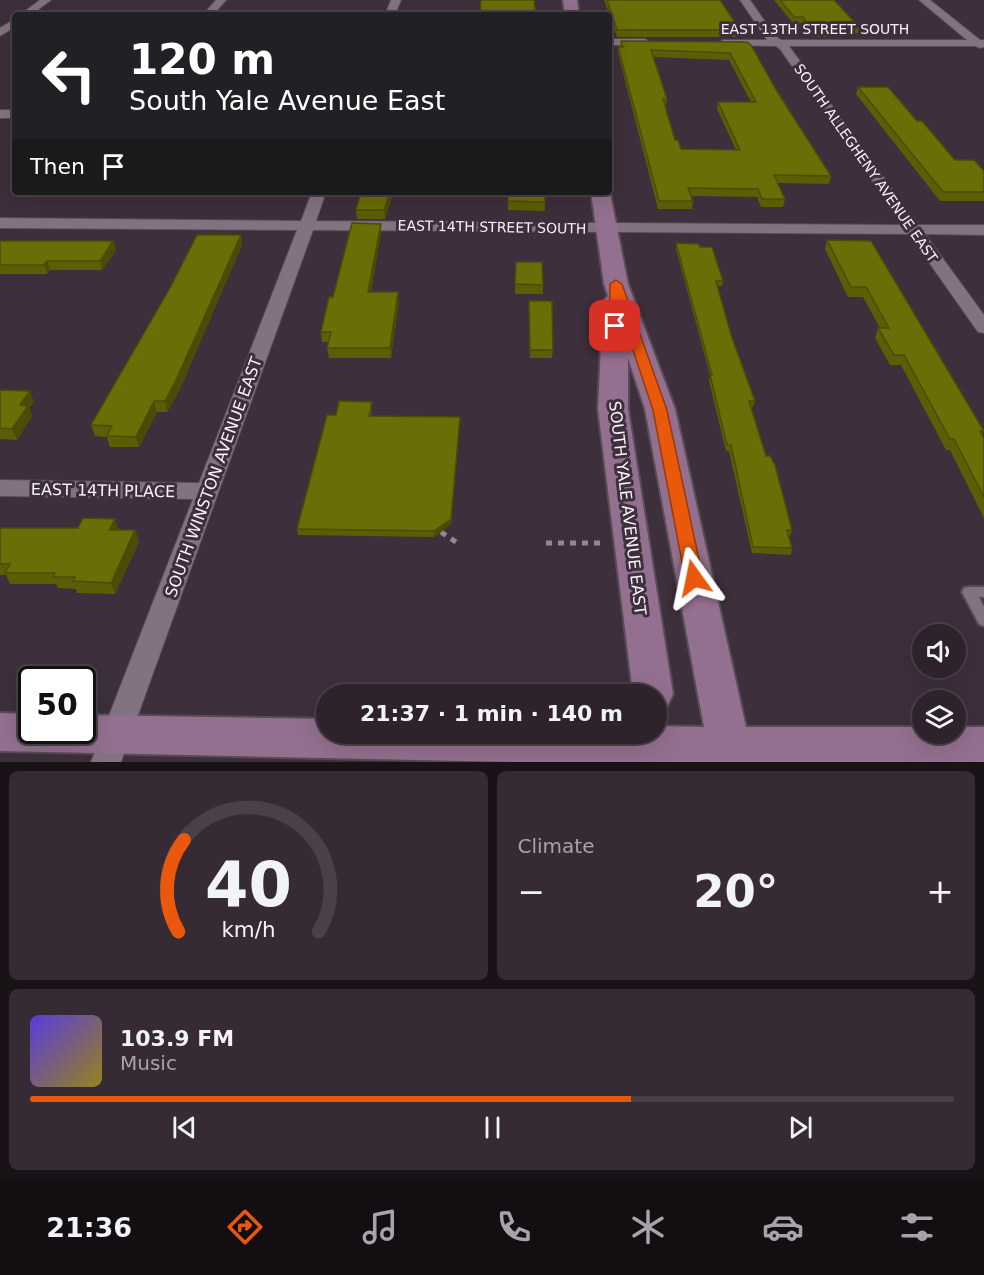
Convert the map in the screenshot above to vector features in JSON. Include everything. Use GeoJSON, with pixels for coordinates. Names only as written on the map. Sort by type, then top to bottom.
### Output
{"type":"FeatureCollection","features":[{"type":"Feature","properties":{"kind":"main road","name":"SOUTH YALE AVENUE EAST"},"geometry":{"type":"LineString","coordinates":[[602,195],[616,284],[660,410],[731,755]]}},
{"type":"Feature","properties":{"kind":"main road","name":"SOUTH YALE AVENUE EAST"},"geometry":{"type":"LineString","coordinates":[[616,284],[613,409],[652,684]]}},
{"type":"Feature","properties":{"kind":"main road"},"geometry":{"type":"LineString","coordinates":[[613,409],[660,410]]}},
{"type":"Feature","properties":{"kind":"main road"},"geometry":{"type":"LineString","coordinates":[[0,732],[111,748],[659,744],[731,755],[984,747]]}},
{"type":"Feature","properties":{"kind":"street"},"geometry":{"type":"LineString","coordinates":[[29,12],[46,0]]}},
{"type":"Feature","properties":{"kind":"street"},"geometry":{"type":"LineString","coordinates":[[211,12],[221,0]]}},
{"type":"Feature","properties":{"kind":"street","name":"SOUTH ALLEGHENY AVENUE EAST"},"geometry":{"type":"LineString","coordinates":[[746,0],[771,38],[784,47],[984,328]]}},
{"type":"Feature","properties":{"kind":"street"},"geometry":{"type":"LineString","coordinates":[[924,0],[982,45]]}},
{"type":"Feature","properties":{"kind":"street"},"geometry":{"type":"LineString","coordinates":[[612,42],[654,42]]}},
{"type":"Feature","properties":{"kind":"street","name":"EAST 13TH STREET SOUTH"},"geometry":{"type":"LineString","coordinates":[[710,43],[982,45]]}},
{"type":"Feature","properties":{"kind":"street","name":"SOUTH WINSTON AVENUE EAST"},"geometry":{"type":"LineString","coordinates":[[111,748],[318,195]]}},
{"type":"Feature","properties":{"kind":"street","name":"EAST 14TH STREET SOUTH"},"geometry":{"type":"LineString","coordinates":[[0,223],[984,230]]}},
{"type":"Feature","properties":{"kind":"street","name":"EAST 14TH PLACE"},"geometry":{"type":"LineString","coordinates":[[0,489],[207,491]]}},
{"type":"Feature","properties":{"kind":"lane"},"geometry":{"type":"LineString","coordinates":[[984,592],[969,592],[984,620]]}},
{"type":"Feature","properties":{"kind":"path"},"geometry":{"type":"LineString","coordinates":[[441,532],[456,542]]}},
{"type":"Feature","properties":{"kind":"path"},"geometry":{"type":"LineString","coordinates":[[546,543],[611,543]]}},
{"type":"Feature","properties":{"kind":"building"},"geometry":{"type":"Polygon","coordinates":[[[481,0],[534,0],[536,12],[480,12],[481,0]]]}},
{"type":"Feature","properties":{"kind":"building"},"geometry":{"type":"Polygon","coordinates":[[[607,0],[720,0],[740,30],[617,30],[607,0]]]}},
{"type":"Feature","properties":{"kind":"building"},"geometry":{"type":"Polygon","coordinates":[[[780,0],[834,0],[859,27],[813,30],[803,17],[794,17],[780,0]]]}},
{"type":"Feature","properties":{"kind":"building"},"geometry":{"type":"Polygon","coordinates":[[[621,41],[747,42],[831,176],[774,175],[785,199],[762,199],[758,189],[688,188],[693,201],[659,201],[618,47],[623,47],[621,41]],[[651,50],[667,99],[663,99],[675,140],[678,140],[681,149],[740,150],[718,102],[756,102],[730,53],[651,50]]]}},
{"type":"Feature","properties":{"kind":"building"},"geometry":{"type":"Polygon","coordinates":[[[858,87],[888,87],[917,121],[922,121],[955,160],[974,160],[984,171],[984,192],[943,192],[858,87]]]}},
{"type":"Feature","properties":{"kind":"building"},"geometry":{"type":"Polygon","coordinates":[[[360,195],[389,195],[384,210],[356,210],[360,195]]]}},
{"type":"Feature","properties":{"kind":"building"},"geometry":{"type":"Polygon","coordinates":[[[508,195],[545,195],[545,202],[508,201],[508,195]]]}},
{"type":"Feature","properties":{"kind":"building"},"geometry":{"type":"Polygon","coordinates":[[[352,223],[381,224],[368,292],[398,292],[390,348],[327,348],[331,332],[321,332],[329,297],[333,297],[352,223]]]}},
{"type":"Feature","properties":{"kind":"building"},"geometry":{"type":"Polygon","coordinates":[[[197,235],[241,235],[165,401],[154,401],[136,437],[107,436],[112,426],[91,425],[170,288],[197,235]]]}},
{"type":"Feature","properties":{"kind":"building"},"geometry":{"type":"Polygon","coordinates":[[[827,240],[871,241],[984,431],[980,431],[984,438],[984,497],[954,439],[950,439],[904,355],[894,355],[878,328],[889,328],[866,287],[851,287],[827,240]]]}},
{"type":"Feature","properties":{"kind":"building"},"geometry":{"type":"Polygon","coordinates":[[[0,241],[113,241],[100,261],[47,261],[44,265],[0,265],[0,241]]]}},
{"type":"Feature","properties":{"kind":"building"},"geometry":{"type":"Polygon","coordinates":[[[676,243],[712,247],[723,281],[716,281],[731,335],[755,401],[749,401],[766,456],[770,456],[775,465],[792,530],[787,530],[792,548],[753,547],[731,445],[727,445],[710,375],[712,375],[676,243]]]}},
{"type":"Feature","properties":{"kind":"building"},"geometry":{"type":"Polygon","coordinates":[[[516,262],[542,262],[543,285],[515,284],[516,262]]]}},
{"type":"Feature","properties":{"kind":"building"},"geometry":{"type":"Polygon","coordinates":[[[529,301],[552,301],[553,350],[530,350],[529,301]]]}},
{"type":"Feature","properties":{"kind":"building"},"geometry":{"type":"Polygon","coordinates":[[[0,390],[30,391],[20,405],[28,406],[12,429],[0,428],[0,390]]]}},
{"type":"Feature","properties":{"kind":"building"},"geometry":{"type":"Polygon","coordinates":[[[339,401],[372,402],[369,416],[460,417],[451,519],[434,531],[297,529],[327,415],[336,415],[339,401]]]}},
{"type":"Feature","properties":{"kind":"building"},"geometry":{"type":"Polygon","coordinates":[[[83,518],[115,519],[109,530],[135,530],[111,583],[73,581],[75,577],[53,577],[55,573],[5,573],[10,564],[0,564],[0,528],[78,528],[83,518]]]}},
{"type":"Feature","properties":{"kind":"route"},"geometry":{"type":"LineString","coordinates":[[615,326],[616,284],[660,410],[694,578]]}}]}
